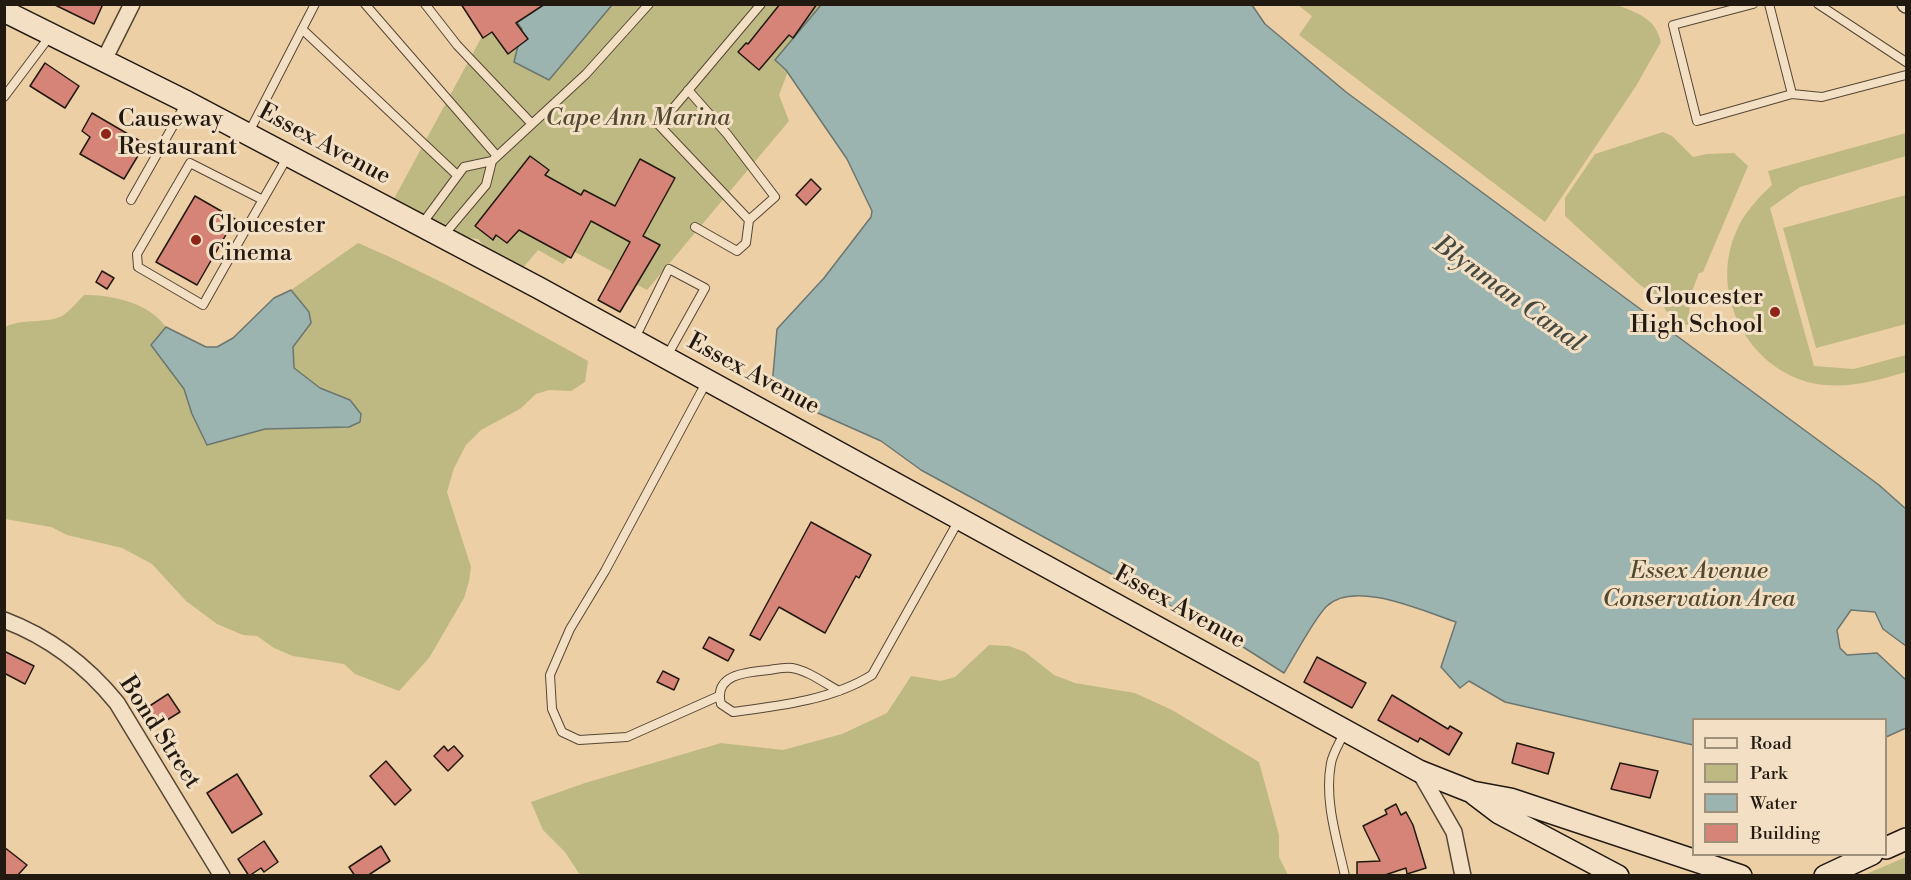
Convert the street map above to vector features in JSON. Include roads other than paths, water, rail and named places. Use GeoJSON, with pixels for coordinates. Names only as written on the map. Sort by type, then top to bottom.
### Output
{"type":"FeatureCollection","features":[{"type":"Feature","properties":{"kind":"street"},"geometry":{"type":"LineString","coordinates":[[104,60],[132,4]]}},
{"type":"Feature","properties":{"kind":"street","name":"Essex Avenue"},"geometry":{"type":"LineString","coordinates":[[4,12],[187,102],[666,357],[1346,728],[1419,771],[1472,792],[1510,799],[1741,876]]}},
{"type":"Feature","properties":{"kind":"street","name":"Bond Street"},"geometry":{"type":"LineString","coordinates":[[4,620],[23,627],[54,645],[97,678],[117,703],[222,876]]}},
{"type":"Feature","properties":{"kind":"street"},"geometry":{"type":"LineString","coordinates":[[1419,771],[1454,832],[1463,876]]}},
{"type":"Feature","properties":{"kind":"street","name":"Essex Avenue"},"geometry":{"type":"LineString","coordinates":[[1472,792],[1499,813],[1618,876]]}},
{"type":"Feature","properties":{"kind":"street"},"geometry":{"type":"LineString","coordinates":[[1887,848],[1906,839]]}},
{"type":"Feature","properties":{"kind":"street"},"geometry":{"type":"LineString","coordinates":[[1825,876],[1870,856]]}},
{"type":"Feature","properties":{"kind":"lane"},"geometry":{"type":"LineString","coordinates":[[248,134],[315,4]]}},
{"type":"Feature","properties":{"kind":"lane"},"geometry":{"type":"LineString","coordinates":[[365,4],[494,158]]}},
{"type":"Feature","properties":{"kind":"lane"},"geometry":{"type":"LineString","coordinates":[[425,4],[457,45],[532,124]]}},
{"type":"Feature","properties":{"kind":"lane"},"geometry":{"type":"LineString","coordinates":[[421,226],[464,167],[494,158],[593,66],[649,4]]}},
{"type":"Feature","properties":{"kind":"lane"},"geometry":{"type":"LineString","coordinates":[[749,220],[658,124],[761,4]]}},
{"type":"Feature","properties":{"kind":"lane"},"geometry":{"type":"LineString","coordinates":[[1753,4],[1673,25],[1696,121],[1792,94],[1822,97],[1906,75]]}},
{"type":"Feature","properties":{"kind":"lane"},"geometry":{"type":"LineString","coordinates":[[1769,4],[1792,94]]}},
{"type":"Feature","properties":{"kind":"lane"},"geometry":{"type":"LineString","coordinates":[[1818,4],[1906,62]]}},
{"type":"Feature","properties":{"kind":"lane"},"geometry":{"type":"LineString","coordinates":[[302,29],[458,175]]}},
{"type":"Feature","properties":{"kind":"lane"},"geometry":{"type":"LineString","coordinates":[[4,98],[51,34]]}},
{"type":"Feature","properties":{"kind":"lane"},"geometry":{"type":"LineString","coordinates":[[688,90],[727,134],[775,197],[749,220],[746,243],[738,251],[695,227]]}},
{"type":"Feature","properties":{"kind":"lane"},"geometry":{"type":"LineString","coordinates":[[131,200],[187,102]]}},
{"type":"Feature","properties":{"kind":"lane"},"geometry":{"type":"LineString","coordinates":[[263,200],[190,163],[137,254],[138,267],[203,305],[263,200],[288,155]]}},
{"type":"Feature","properties":{"kind":"lane"},"geometry":{"type":"LineString","coordinates":[[442,237],[486,185],[494,158]]}},
{"type":"Feature","properties":{"kind":"lane"},"geometry":{"type":"LineString","coordinates":[[634,340],[669,269],[705,288],[666,357]]}},
{"type":"Feature","properties":{"kind":"lane"},"geometry":{"type":"LineString","coordinates":[[707,380],[605,571],[570,629],[550,675],[552,709],[562,732],[579,740],[627,737],[718,696]]}},
{"type":"Feature","properties":{"kind":"lane"},"geometry":{"type":"LineString","coordinates":[[839,691],[804,672],[790,668],[737,674],[723,683],[718,696],[721,704],[733,712],[766,708],[852,688],[872,675],[961,517]]}},
{"type":"Feature","properties":{"kind":"lane"},"geometry":{"type":"LineString","coordinates":[[1346,728],[1331,762],[1330,787],[1331,812],[1346,876]]}},
{"type":"Feature","properties":{"kind":"water"},"geometry":{"type":"Polygon","coordinates":[[[504,5],[612,5],[549,80],[514,62],[522,29],[504,5]]]}},
{"type":"Feature","properties":{"kind":"water","name":"Blynman Canal"},"geometry":{"type":"Polygon","coordinates":[[[821,5],[1252,5],[1265,24],[1346,92],[1879,485],[1906,509],[1906,646],[1883,629],[1875,612],[1851,610],[1837,630],[1840,648],[1847,655],[1877,653],[1906,680],[1906,728],[1887,737],[1887,718],[1692,718],[1692,745],[1505,702],[1469,681],[1460,688],[1441,667],[1456,622],[1409,605],[1372,597],[1354,596],[1339,599],[1327,606],[1284,673],[1229,638],[921,470],[881,441],[809,409],[772,386],[777,329],[824,278],[871,217],[872,211],[847,159],[786,70],[775,60],[821,5]]]}},
{"type":"Feature","properties":{"kind":"water"},"geometry":{"type":"Polygon","coordinates":[[[291,290],[309,312],[311,323],[293,347],[294,368],[320,388],[350,400],[361,414],[360,422],[349,427],[265,429],[207,445],[192,414],[184,389],[151,345],[166,327],[206,347],[217,347],[233,338],[274,298],[291,290]]]}},
{"type":"Feature","properties":{"kind":"place","name":"Causeway Restaurant"},"geometry":{"type":"Point","coordinates":[106,134]}},
{"type":"Feature","properties":{"kind":"place","name":"Gloucester Cinema"},"geometry":{"type":"Point","coordinates":[196,240]}},
{"type":"Feature","properties":{"kind":"place","name":"Gloucester High School"},"geometry":{"type":"Point","coordinates":[1775,312]}},
{"type":"Feature","properties":{"kind":"park label","name":"Cape Ann Marina"},"geometry":{"type":"Point","coordinates":[638,119]}},
{"type":"Feature","properties":{"kind":"park label","name":"Essex Avenue Conservation Area"},"geometry":{"type":"Point","coordinates":[1699,586]}}]}
